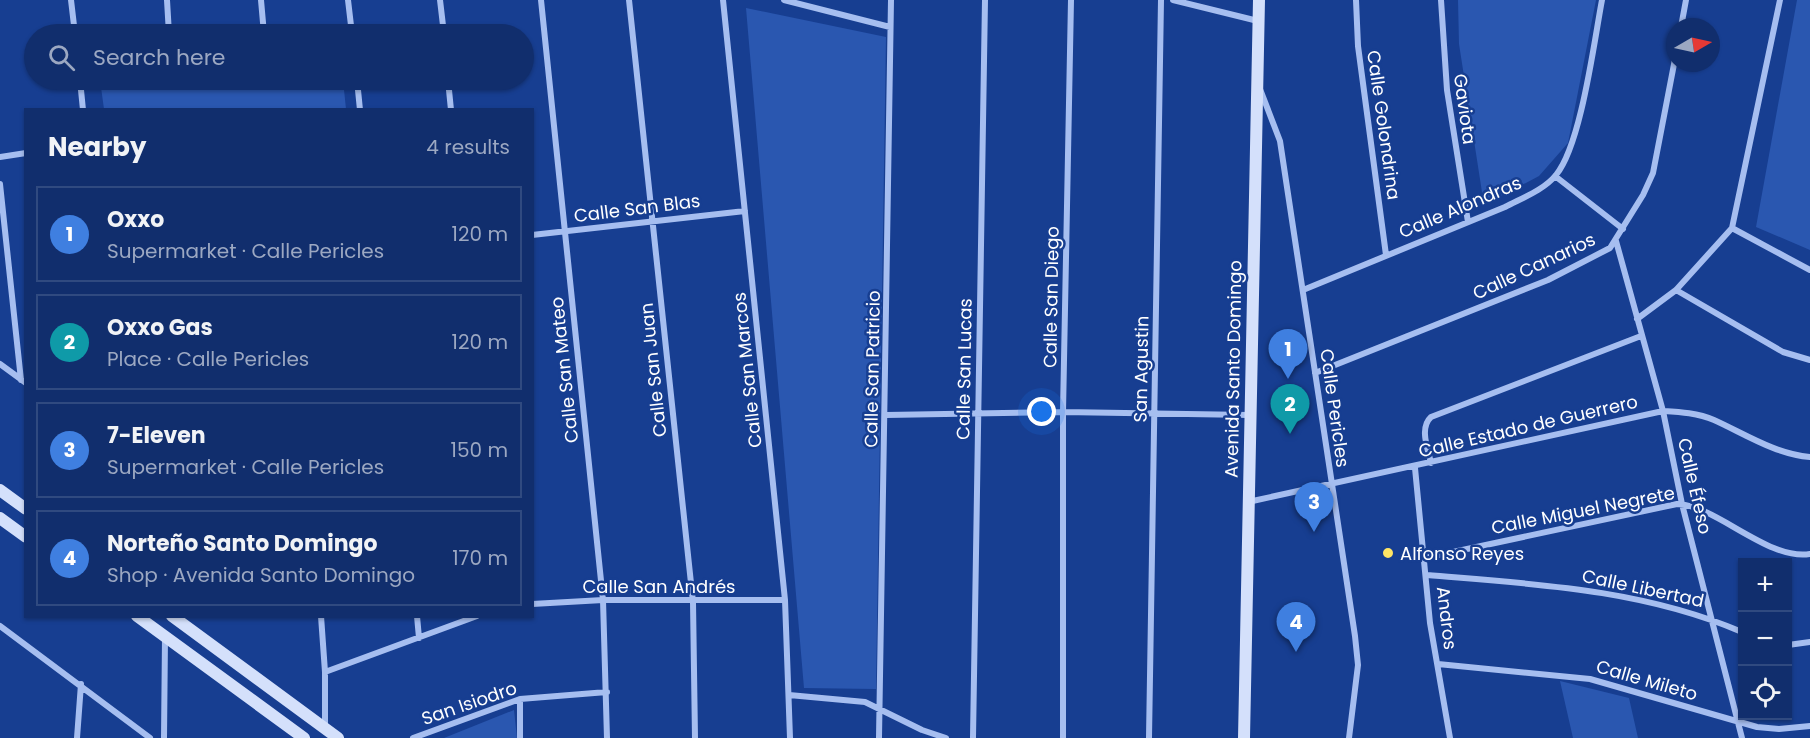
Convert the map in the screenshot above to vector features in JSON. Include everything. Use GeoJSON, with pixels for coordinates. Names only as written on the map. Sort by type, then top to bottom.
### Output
{"type":"FeatureCollection","features":[{"type":"Feature","properties":{"kind":"main road","name":"Avenida Santo Domingo"},"geometry":{"type":"LineString","coordinates":[[1244,738],[1259,0]]}},
{"type":"Feature","properties":{"kind":"main road"},"geometry":{"type":"LineString","coordinates":[[0,490],[24,508]]}},
{"type":"Feature","properties":{"kind":"main road"},"geometry":{"type":"LineString","coordinates":[[0,518],[24,536]]}},
{"type":"Feature","properties":{"kind":"main road"},"geometry":{"type":"LineString","coordinates":[[140,618],[304,738]]}},
{"type":"Feature","properties":{"kind":"main road"},"geometry":{"type":"LineString","coordinates":[[175,618],[338,738]]}},
{"type":"Feature","properties":{"kind":"street"},"geometry":{"type":"LineString","coordinates":[[71,0],[74,24]]}},
{"type":"Feature","properties":{"kind":"street"},"geometry":{"type":"LineString","coordinates":[[167,0],[168,24]]}},
{"type":"Feature","properties":{"kind":"street"},"geometry":{"type":"LineString","coordinates":[[261,0],[263,24]]}},
{"type":"Feature","properties":{"kind":"street"},"geometry":{"type":"LineString","coordinates":[[348,0],[351,24]]}},
{"type":"Feature","properties":{"kind":"street"},"geometry":{"type":"LineString","coordinates":[[440,0],[443,24]]}},
{"type":"Feature","properties":{"kind":"street","name":"Calle San Mateo"},"geometry":{"type":"LineString","coordinates":[[541,0],[603,600],[607,738]]}},
{"type":"Feature","properties":{"kind":"street","name":"Calle San Juan"},"geometry":{"type":"LineString","coordinates":[[629,0],[693,602],[695,738]]}},
{"type":"Feature","properties":{"kind":"street","name":"Calle San Marcos"},"geometry":{"type":"LineString","coordinates":[[723,0],[785,600],[790,738]]}},
{"type":"Feature","properties":{"kind":"street"},"geometry":{"type":"LineString","coordinates":[[783,0],[890,27]]}},
{"type":"Feature","properties":{"kind":"street","name":"Calle San Patricio"},"geometry":{"type":"LineString","coordinates":[[879,738],[891,0]]}},
{"type":"Feature","properties":{"kind":"street","name":"Calle San Lucas"},"geometry":{"type":"LineString","coordinates":[[973,738],[985,0]]}},
{"type":"Feature","properties":{"kind":"street","name":"Calle San Diego"},"geometry":{"type":"LineString","coordinates":[[1063,738],[1064,412],[1071,0]]}},
{"type":"Feature","properties":{"kind":"street","name":"San Agustin"},"geometry":{"type":"LineString","coordinates":[[1149,738],[1161,0]]}},
{"type":"Feature","properties":{"kind":"street"},"geometry":{"type":"LineString","coordinates":[[1173,0],[1259,21]]}},
{"type":"Feature","properties":{"kind":"street","name":"Calle Golondrina"},"geometry":{"type":"LineString","coordinates":[[1356,0],[1358,46],[1386,255]]}},
{"type":"Feature","properties":{"kind":"street","name":"Gaviota"},"geometry":{"type":"LineString","coordinates":[[1441,0],[1447,90],[1468,222]]}},
{"type":"Feature","properties":{"kind":"street","name":"Calle Alondras"},"geometry":{"type":"LineString","coordinates":[[1303,290],[1533,193],[1556,176],[1569,152],[1577,128],[1602,0]]}},
{"type":"Feature","properties":{"kind":"street"},"geometry":{"type":"LineString","coordinates":[[1683,18],[1686,0]]}},
{"type":"Feature","properties":{"kind":"street"},"geometry":{"type":"LineString","coordinates":[[1637,320],[1676,290],[1732,228],[1780,0]]}},
{"type":"Feature","properties":{"kind":"street","name":"Calle Canarios"},"geometry":{"type":"LineString","coordinates":[[1315,373],[1548,279],[1601,253],[1616,241],[1653,173],[1672,72]]}},
{"type":"Feature","properties":{"kind":"street","name":"Calle Pericles"},"geometry":{"type":"LineString","coordinates":[[1258,86],[1270,110],[1280,141],[1358,666],[1349,738]]}},
{"type":"Feature","properties":{"kind":"street"},"geometry":{"type":"LineString","coordinates":[[81,90],[83,108]]}},
{"type":"Feature","properties":{"kind":"street"},"geometry":{"type":"LineString","coordinates":[[358,90],[360,108]]}},
{"type":"Feature","properties":{"kind":"street"},"geometry":{"type":"LineString","coordinates":[[449,90],[451,108]]}},
{"type":"Feature","properties":{"kind":"street"},"geometry":{"type":"LineString","coordinates":[[0,157],[24,153]]}},
{"type":"Feature","properties":{"kind":"street"},"geometry":{"type":"LineString","coordinates":[[1556,176],[1623,229]]}},
{"type":"Feature","properties":{"kind":"street"},"geometry":{"type":"LineString","coordinates":[[0,184],[23,381]]}},
{"type":"Feature","properties":{"kind":"street","name":"Calle San Blas"},"geometry":{"type":"LineString","coordinates":[[534,235],[745,211]]}},
{"type":"Feature","properties":{"kind":"street"},"geometry":{"type":"LineString","coordinates":[[1732,228],[1810,270]]}},
{"type":"Feature","properties":{"kind":"street","name":"Calle Éfeso"},"geometry":{"type":"LineString","coordinates":[[1616,241],[1663,411],[1682,504],[1742,738]]}},
{"type":"Feature","properties":{"kind":"street"},"geometry":{"type":"LineString","coordinates":[[1676,290],[1784,352],[1810,360]]}},
{"type":"Feature","properties":{"kind":"street"},"geometry":{"type":"LineString","coordinates":[[1431,463],[1425,430],[1426,421],[1431,417],[1641,336]]}},
{"type":"Feature","properties":{"kind":"street"},"geometry":{"type":"LineString","coordinates":[[0,364],[23,381]]}},
{"type":"Feature","properties":{"kind":"street","name":"Calle Estado de Guerrero"},"geometry":{"type":"LineString","coordinates":[[1248,502],[1416,468],[1663,411],[1712,419],[1775,449],[1810,457]]}},
{"type":"Feature","properties":{"kind":"street"},"geometry":{"type":"LineString","coordinates":[[886,416],[1064,412],[1249,415]]}},
{"type":"Feature","properties":{"kind":"street","name":"Andros"},"geometry":{"type":"LineString","coordinates":[[1416,468],[1430,623],[1450,738]]}},
{"type":"Feature","properties":{"kind":"street","name":"Calle Miguel Negrete"},"geometry":{"type":"LineString","coordinates":[[1425,558],[1682,504],[1777,549],[1792,554],[1810,554]]}},
{"type":"Feature","properties":{"kind":"street","name":"Calle Libertad"},"geometry":{"type":"LineString","coordinates":[[1426,575],[1610,593],[1651,601],[1713,619],[1738,630]]}},
{"type":"Feature","properties":{"kind":"street","name":"Calle San Andrés"},"geometry":{"type":"LineString","coordinates":[[534,604],[603,600],[693,602],[785,600]]}},
{"type":"Feature","properties":{"kind":"street"},"geometry":{"type":"LineString","coordinates":[[321,618],[325,672],[325,729]]}},
{"type":"Feature","properties":{"kind":"street"},"geometry":{"type":"LineString","coordinates":[[417,618],[419,638]]}},
{"type":"Feature","properties":{"kind":"street"},"geometry":{"type":"LineString","coordinates":[[325,672],[472,618]]}},
{"type":"Feature","properties":{"kind":"street"},"geometry":{"type":"LineString","coordinates":[[0,626],[81,684],[150,738]]}},
{"type":"Feature","properties":{"kind":"street"},"geometry":{"type":"LineString","coordinates":[[164,738],[165,637]]}},
{"type":"Feature","properties":{"kind":"street"},"geometry":{"type":"LineString","coordinates":[[1792,644],[1810,642]]}},
{"type":"Feature","properties":{"kind":"street","name":"Calle Mileto"},"geometry":{"type":"LineString","coordinates":[[1438,664],[1590,679],[1739,723],[1779,729],[1810,726]]}},
{"type":"Feature","properties":{"kind":"street"},"geometry":{"type":"LineString","coordinates":[[77,738],[81,684]]}},
{"type":"Feature","properties":{"kind":"street","name":"San Isiodro"},"geometry":{"type":"LineString","coordinates":[[413,738],[520,699],[607,692]]}},
{"type":"Feature","properties":{"kind":"street"},"geometry":{"type":"LineString","coordinates":[[789,695],[865,702],[922,730],[946,738]]}},
{"type":"Feature","properties":{"kind":"street"},"geometry":{"type":"LineString","coordinates":[[520,699],[520,738]]}},
{"type":"Feature","properties":{"kind":"shaded area"},"geometry":{"type":"Polygon","coordinates":[[[1458,0],[1596,0],[1568,143],[1539,176],[1484,205],[1459,44],[1458,0]]]}},
{"type":"Feature","properties":{"kind":"shaded area"},"geometry":{"type":"Polygon","coordinates":[[[1797,0],[1810,0],[1810,250],[1756,227],[1797,0]]]}},
{"type":"Feature","properties":{"kind":"shaded area"},"geometry":{"type":"Polygon","coordinates":[[[746,8],[886,37],[876,689],[804,688],[746,8]]]}},
{"type":"Feature","properties":{"kind":"shaded area"},"geometry":{"type":"Polygon","coordinates":[[[101,90],[344,90],[346,108],[104,108],[101,90]]]}},
{"type":"Feature","properties":{"kind":"shaded area"},"geometry":{"type":"Polygon","coordinates":[[[1560,681],[1629,698],[1638,738],[1573,738],[1560,681]]]}},
{"type":"Feature","properties":{"kind":"shaded area"},"geometry":{"type":"Polygon","coordinates":[[[514,710],[517,738],[444,738],[514,710]]]}},
{"type":"Feature","properties":{"kind":"place","name":"Oxxo"},"geometry":{"type":"Point","coordinates":[1288,379]}},
{"type":"Feature","properties":{"kind":"place","name":"Oxxo Gas"},"geometry":{"type":"Point","coordinates":[1290,434]}},
{"type":"Feature","properties":{"kind":"place","name":"7-Eleven"},"geometry":{"type":"Point","coordinates":[1314,532]}},
{"type":"Feature","properties":{"kind":"place","name":"Alfonso Reyes"},"geometry":{"type":"Point","coordinates":[1388,553]}},
{"type":"Feature","properties":{"kind":"place","name":"Norteño Santo Domingo"},"geometry":{"type":"Point","coordinates":[1296,652]}}]}
